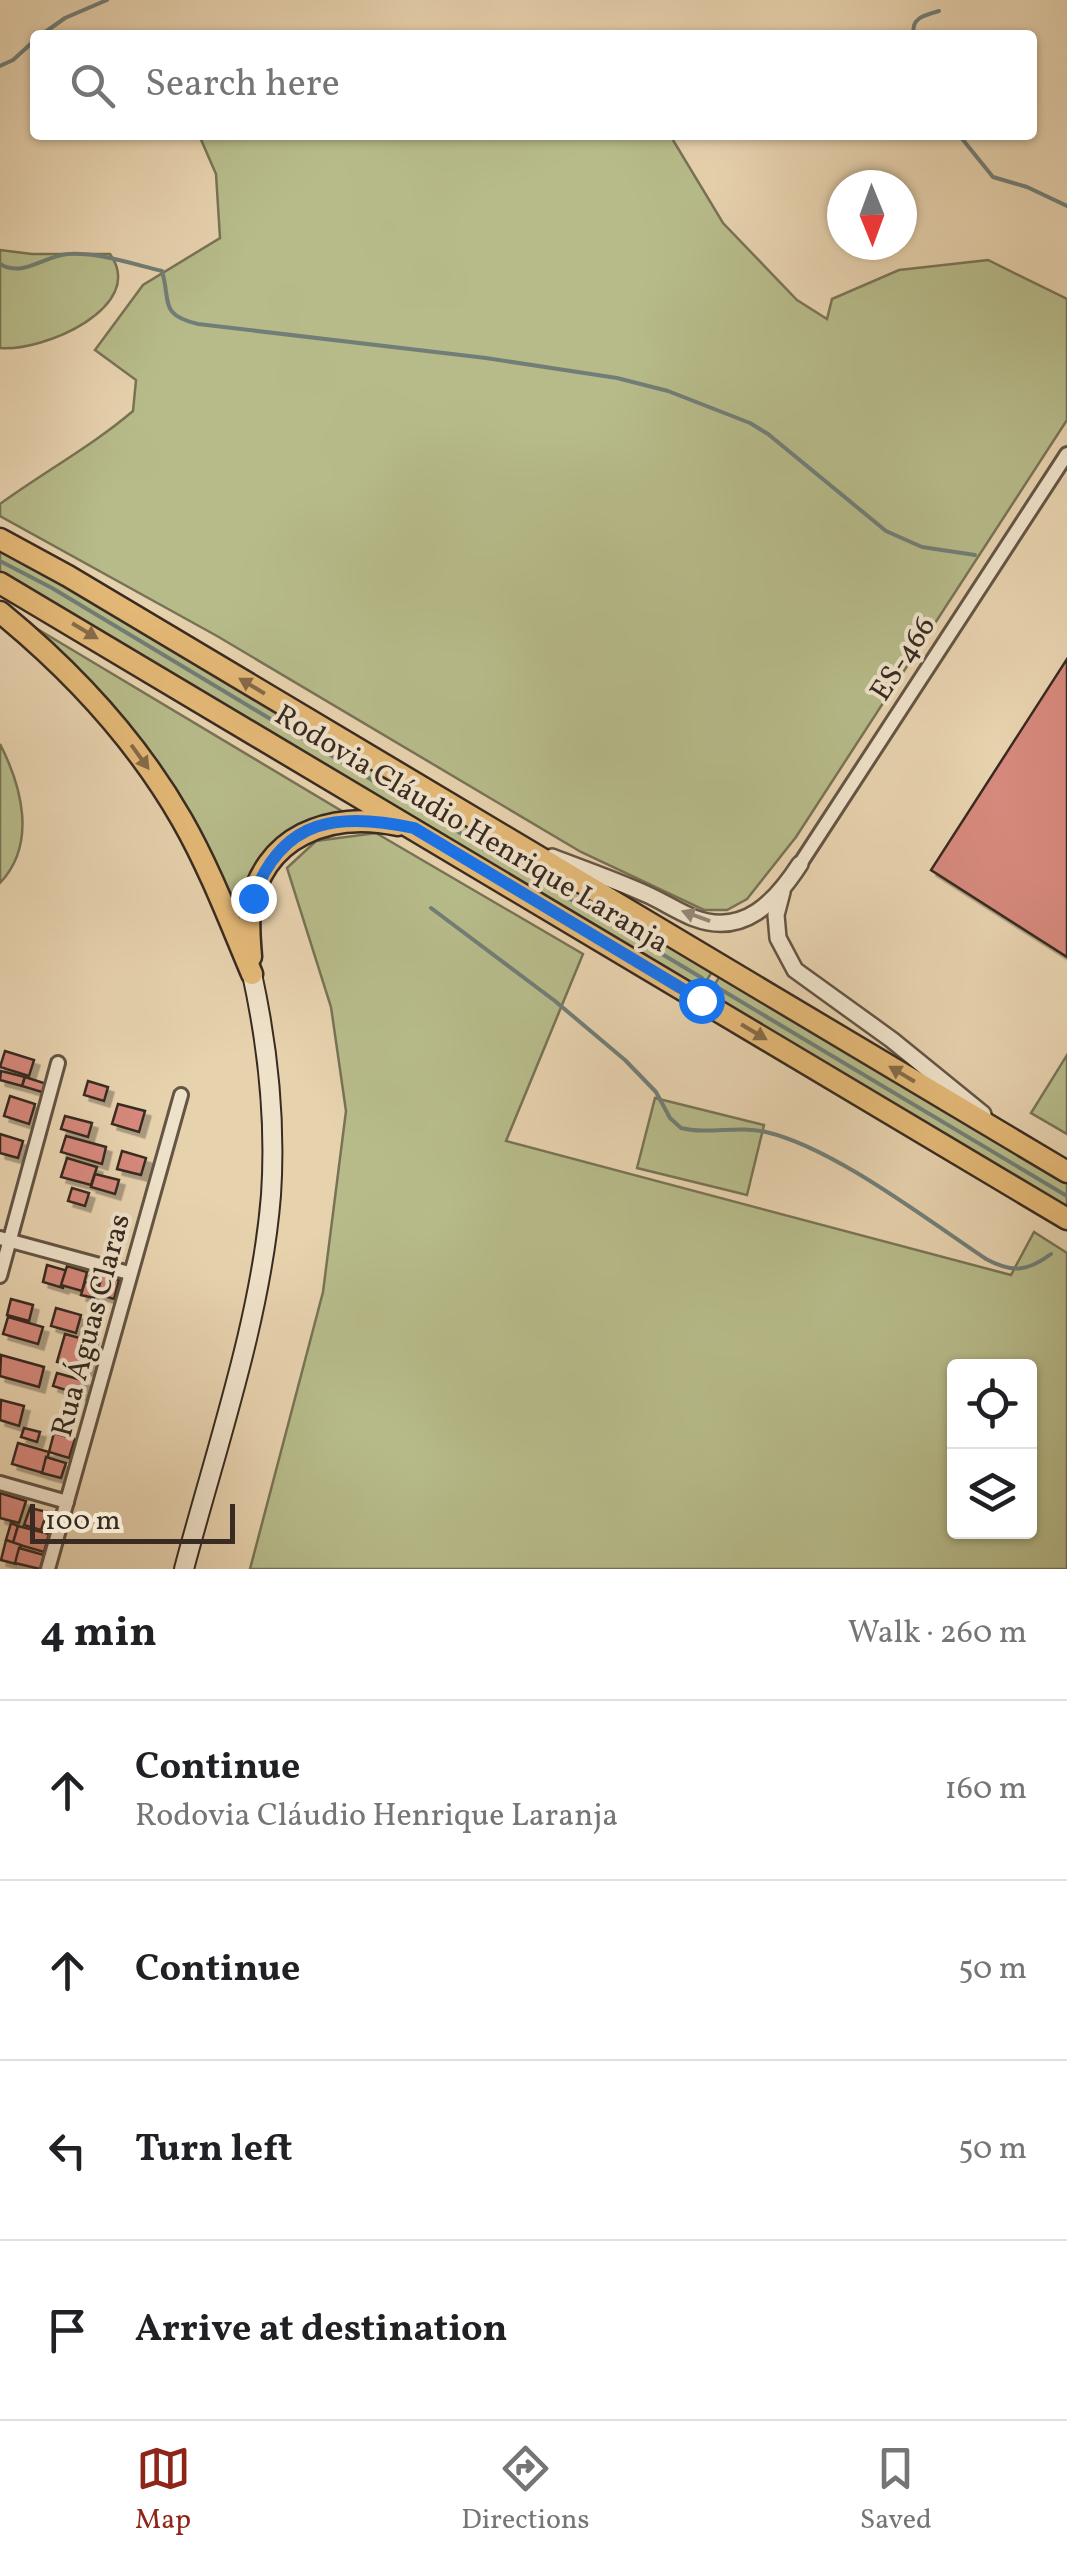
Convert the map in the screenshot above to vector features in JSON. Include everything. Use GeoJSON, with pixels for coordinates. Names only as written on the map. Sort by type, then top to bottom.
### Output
{"type":"FeatureCollection","features":[{"type":"Feature","properties":{"kind":"main road","name":"Rodovia Cláudio Henrique Laranja"},"geometry":{"type":"LineString","coordinates":[[0,539],[1067,1172]]}},
{"type":"Feature","properties":{"kind":"main road","name":"Rodovia Cláudio Henrique Laranja"},"geometry":{"type":"LineString","coordinates":[[0,583],[1067,1219]]}},
{"type":"Feature","properties":{"kind":"main road"},"geometry":{"type":"LineString","coordinates":[[0,612],[76,680],[144,760],[198,850],[252,974]]}},
{"type":"Feature","properties":{"kind":"main road"},"geometry":{"type":"LineString","coordinates":[[184,1569],[254,1303],[267,1230],[272,1120],[266,1046],[252,974],[249,928],[253,898],[265,870],[284,847],[319,826],[346,820],[374,820],[414,828]]}},
{"type":"Feature","properties":{"kind":"street","name":"ES-466"},"geometry":{"type":"LineString","coordinates":[[516,843],[642,892],[700,920],[723,923],[766,908],[782,892],[1067,454]]}},
{"type":"Feature","properties":{"kind":"street"},"geometry":{"type":"LineString","coordinates":[[782,892],[776,926],[782,950],[795,970],[918,1060],[1016,1142]]}},
{"type":"Feature","properties":{"kind":"street"},"geometry":{"type":"LineString","coordinates":[[0,1276],[5,1240],[58,1063]]}},
{"type":"Feature","properties":{"kind":"street","name":"Rua Águas Claras"},"geometry":{"type":"LineString","coordinates":[[48,1569],[181,1095]]}},
{"type":"Feature","properties":{"kind":"street"},"geometry":{"type":"LineString","coordinates":[[5,1240],[129,1273]]}},
{"type":"Feature","properties":{"kind":"street"},"geometry":{"type":"LineString","coordinates":[[0,1483],[67,1502]]}},
{"type":"Feature","properties":{"kind":"green space"},"geometry":{"type":"Polygon","coordinates":[[[201,140],[673,140],[723,223],[797,300],[827,319],[832,299],[899,270],[988,260],[1067,299],[1067,420],[796,837],[747,899],[727,910],[704,910],[581,852],[217,636],[0,516],[0,504],[133,411],[136,380],[95,350],[143,285],[220,238],[216,174],[201,140]]]}},
{"type":"Feature","properties":{"kind":"green space"},"geometry":{"type":"Polygon","coordinates":[[[0,250],[110,254],[118,273],[115,292],[103,308],[64,334],[19,347],[0,348],[0,250]]]}},
{"type":"Feature","properties":{"kind":"green space"},"geometry":{"type":"Polygon","coordinates":[[[0,547],[713,970],[701,990],[0,573],[0,547]]]}},
{"type":"Feature","properties":{"kind":"green space"},"geometry":{"type":"Polygon","coordinates":[[[24,621],[345,813],[302,827],[239,926],[170,784],[134,731],[103,694],[24,621]]]}},
{"type":"Feature","properties":{"kind":"green space"},"geometry":{"type":"Polygon","coordinates":[[[0,744],[19,797],[22,833],[12,868],[0,883],[0,744]]]}},
{"type":"Feature","properties":{"kind":"green space"},"geometry":{"type":"Polygon","coordinates":[[[376,833],[583,954],[506,1141],[1011,1275],[1034,1232],[1067,1253],[1067,1569],[250,1569],[323,1292],[346,1111],[331,1007],[287,868],[316,841],[376,833]]]}},
{"type":"Feature","properties":{"kind":"green space"},"geometry":{"type":"Polygon","coordinates":[[[721,974],[1067,1181],[1067,1209],[709,994],[721,974]]]}},
{"type":"Feature","properties":{"kind":"green space"},"geometry":{"type":"Polygon","coordinates":[[[1067,1055],[1067,1134],[1031,1113],[1067,1055]]]}},
{"type":"Feature","properties":{"kind":"green space"},"geometry":{"type":"Polygon","coordinates":[[[655,1098],[764,1125],[747,1195],[637,1168],[655,1098]]]}},
{"type":"Feature","properties":{"kind":"building"},"geometry":{"type":"Polygon","coordinates":[[[1067,659],[1067,957],[931,870],[1067,659]]]}},
{"type":"Feature","properties":{"kind":"building"},"geometry":{"type":"Polygon","coordinates":[[[5,1051],[34,1060],[29,1076],[0,1067],[5,1051]]]}},
{"type":"Feature","properties":{"kind":"building"},"geometry":{"type":"Polygon","coordinates":[[[1,1071],[25,1077],[22,1086],[0,1080],[1,1071]]]}},
{"type":"Feature","properties":{"kind":"building"},"geometry":{"type":"Polygon","coordinates":[[[25,1077],[47,1084],[45,1093],[22,1086],[25,1077]]]}},
{"type":"Feature","properties":{"kind":"building"},"geometry":{"type":"Polygon","coordinates":[[[88,1081],[108,1087],[104,1101],[84,1095],[88,1081]]]}},
{"type":"Feature","properties":{"kind":"building"},"geometry":{"type":"Polygon","coordinates":[[[10,1096],[35,1104],[29,1124],[4,1116],[10,1096]]]}},
{"type":"Feature","properties":{"kind":"building"},"geometry":{"type":"Polygon","coordinates":[[[118,1104],[145,1111],[139,1132],[112,1124],[118,1104]]]}},
{"type":"Feature","properties":{"kind":"building"},"geometry":{"type":"Polygon","coordinates":[[[65,1116],[92,1123],[88,1137],[61,1129],[65,1116]]]}},
{"type":"Feature","properties":{"kind":"building"},"geometry":{"type":"Polygon","coordinates":[[[0,1134],[23,1141],[18,1158],[0,1153],[0,1134]]]}},
{"type":"Feature","properties":{"kind":"building"},"geometry":{"type":"Polygon","coordinates":[[[66,1136],[106,1147],[102,1164],[61,1152],[66,1136]]]}},
{"type":"Feature","properties":{"kind":"building"},"geometry":{"type":"Polygon","coordinates":[[[122,1151],[146,1158],[141,1175],[117,1169],[122,1151]]]}},
{"type":"Feature","properties":{"kind":"building"},"geometry":{"type":"Polygon","coordinates":[[[67,1158],[97,1167],[91,1185],[61,1177],[67,1158]]]}},
{"type":"Feature","properties":{"kind":"building"},"geometry":{"type":"Polygon","coordinates":[[[95,1174],[119,1180],[115,1194],[91,1187],[95,1174]]]}},
{"type":"Feature","properties":{"kind":"building"},"geometry":{"type":"Polygon","coordinates":[[[72,1188],[89,1193],[85,1206],[68,1201],[72,1188]]]}},
{"type":"Feature","properties":{"kind":"building"},"geometry":{"type":"Polygon","coordinates":[[[47,1265],[68,1271],[63,1288],[43,1282],[47,1265]]]}},
{"type":"Feature","properties":{"kind":"building"},"geometry":{"type":"Polygon","coordinates":[[[67,1266],[87,1272],[82,1291],[61,1285],[67,1266]]]}},
{"type":"Feature","properties":{"kind":"building"},"geometry":{"type":"Polygon","coordinates":[[[102,1275],[119,1280],[114,1299],[97,1294],[102,1275]]]}},
{"type":"Feature","properties":{"kind":"building"},"geometry":{"type":"Polygon","coordinates":[[[85,1282],[98,1286],[94,1298],[81,1295],[85,1282]]]}},
{"type":"Feature","properties":{"kind":"building"},"geometry":{"type":"Polygon","coordinates":[[[11,1299],[33,1305],[29,1321],[7,1315],[11,1299]]]}},
{"type":"Feature","properties":{"kind":"building"},"geometry":{"type":"Polygon","coordinates":[[[56,1308],[81,1315],[76,1333],[51,1326],[56,1308]]]}},
{"type":"Feature","properties":{"kind":"building"},"geometry":{"type":"Polygon","coordinates":[[[8,1317],[43,1327],[38,1344],[3,1334],[8,1317]]]}},
{"type":"Feature","properties":{"kind":"building"},"geometry":{"type":"Polygon","coordinates":[[[65,1334],[98,1343],[90,1371],[57,1362],[65,1334]]]}},
{"type":"Feature","properties":{"kind":"building"},"geometry":{"type":"Polygon","coordinates":[[[1,1355],[44,1367],[39,1387],[0,1376],[1,1355]]]}},
{"type":"Feature","properties":{"kind":"building"},"geometry":{"type":"Polygon","coordinates":[[[57,1373],[85,1381],[82,1395],[53,1386],[57,1373]]]}},
{"type":"Feature","properties":{"kind":"building"},"geometry":{"type":"Polygon","coordinates":[[[1,1400],[24,1406],[19,1426],[0,1420],[1,1400]]]}},
{"type":"Feature","properties":{"kind":"building"},"geometry":{"type":"Polygon","coordinates":[[[24,1428],[40,1432],[37,1442],[21,1437],[24,1428]]]}},
{"type":"Feature","properties":{"kind":"building"},"geometry":{"type":"Polygon","coordinates":[[[54,1433],[75,1439],[69,1458],[49,1452],[54,1433]]]}},
{"type":"Feature","properties":{"kind":"building"},"geometry":{"type":"Polygon","coordinates":[[[18,1443],[49,1452],[43,1473],[12,1464],[18,1443]]]}},
{"type":"Feature","properties":{"kind":"building"},"geometry":{"type":"Polygon","coordinates":[[[46,1457],[66,1463],[61,1478],[42,1473],[46,1457]]]}},
{"type":"Feature","properties":{"kind":"building"},"geometry":{"type":"Polygon","coordinates":[[[0,1493],[26,1501],[19,1523],[0,1518],[0,1493]]]}},
{"type":"Feature","properties":{"kind":"building"},"geometry":{"type":"Polygon","coordinates":[[[30,1508],[47,1512],[41,1530],[24,1525],[30,1508]]]}},
{"type":"Feature","properties":{"kind":"building"},"geometry":{"type":"Polygon","coordinates":[[[11,1523],[18,1526],[13,1543],[6,1540],[11,1523]]]}},
{"type":"Feature","properties":{"kind":"building"},"geometry":{"type":"Polygon","coordinates":[[[18,1526],[49,1534],[44,1552],[13,1543],[18,1526]]]}},
{"type":"Feature","properties":{"kind":"building"},"geometry":{"type":"Polygon","coordinates":[[[6,1540],[21,1545],[16,1564],[1,1560],[6,1540]]]}},
{"type":"Feature","properties":{"kind":"building"},"geometry":{"type":"Polygon","coordinates":[[[19,1548],[44,1555],[40,1569],[15,1563],[19,1548]]]}},
{"type":"Feature","properties":{"kind":"waterway"},"geometry":{"type":"LineString","coordinates":[[48,30],[65,18],[107,0]]}},
{"type":"Feature","properties":{"kind":"waterway"},"geometry":{"type":"LineString","coordinates":[[913,30],[916,21],[939,11]]}},
{"type":"Feature","properties":{"kind":"waterway"},"geometry":{"type":"LineString","coordinates":[[0,66],[30,45]]}},
{"type":"Feature","properties":{"kind":"waterway"},"geometry":{"type":"LineString","coordinates":[[963,140],[993,177],[1027,187],[1067,206]]}},
{"type":"Feature","properties":{"kind":"waterway"},"geometry":{"type":"LineString","coordinates":[[0,264],[17,269],[68,254],[103,257],[162,271],[172,311],[198,324],[486,358],[617,378],[668,391],[768,434],[886,531],[922,547],[975,555]]}},
{"type":"Feature","properties":{"kind":"waterway"},"geometry":{"type":"LineString","coordinates":[[0,561],[52,588],[702,978]]}},
{"type":"Feature","properties":{"kind":"waterway"},"geometry":{"type":"LineString","coordinates":[[431,908],[555,1001],[625,1060],[656,1092],[670,1118],[681,1128],[755,1130],[793,1140],[850,1169],[1004,1267],[1027,1267],[1051,1254]]}},
{"type":"Feature","properties":{"kind":"waterway"},"geometry":{"type":"LineString","coordinates":[[720,989],[1067,1196]]}},
{"type":"Feature","properties":{"kind":"route"},"geometry":{"type":"LineString","coordinates":[[253,898],[265,870],[284,847],[319,826],[360,819],[414,828],[701,1000]]}}]}
